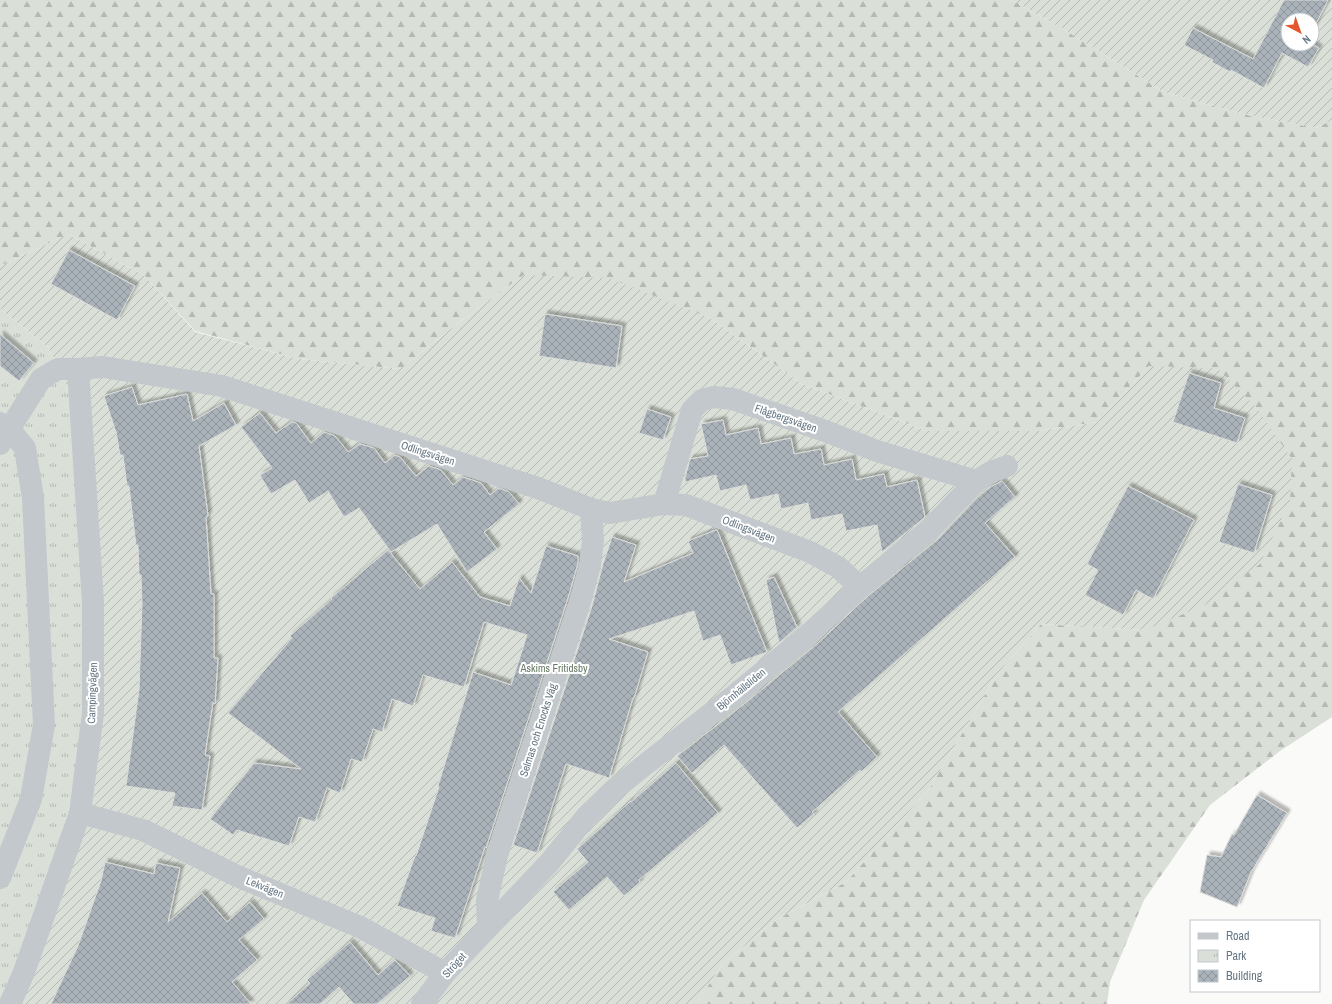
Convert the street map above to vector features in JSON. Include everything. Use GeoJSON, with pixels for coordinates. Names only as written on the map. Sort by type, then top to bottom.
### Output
{"type":"FeatureCollection","features":[{"type":"Feature","properties":{"kind":"lane","name":"Odlingsvägen"},"geometry":{"type":"LineString","coordinates":[[3,432],[41,379],[58,368],[78,369],[103,367],[222,386],[531,486],[591,509],[610,513],[664,504],[686,505],[810,552],[838,567],[860,587]]}},
{"type":"Feature","properties":{"kind":"lane","name":"Campingvägen"},"geometry":{"type":"LineString","coordinates":[[10,1004],[24,972],[80,813],[93,713],[93,603],[78,369]]}},
{"type":"Feature","properties":{"kind":"lane","name":"Flågbergsvägen"},"geometry":{"type":"LineString","coordinates":[[664,504],[692,410],[702,400],[714,397],[733,399],[877,451],[976,481]]}},
{"type":"Feature","properties":{"kind":"lane"},"geometry":{"type":"LineString","coordinates":[[0,878],[31,798],[44,725],[34,498],[25,448],[3,432]]}},
{"type":"Feature","properties":{"kind":"lane","name":"Björnhällsliden"},"geometry":{"type":"LineString","coordinates":[[488,927],[550,862],[586,817],[606,798],[651,760],[735,695],[809,634],[860,587],[929,530],[976,481],[991,472],[1007,466]]}},
{"type":"Feature","properties":{"kind":"lane","name":"Selmas och Enocks Väg"},"geometry":{"type":"LineString","coordinates":[[488,927],[487,901],[497,855],[580,602],[590,565],[593,541],[591,509]]}},
{"type":"Feature","properties":{"kind":"lane","name":"Lekvägen"},"geometry":{"type":"LineString","coordinates":[[80,813],[143,830],[237,876],[360,927],[445,973]]}},
{"type":"Feature","properties":{"kind":"lane","name":"Ströget"},"geometry":{"type":"LineString","coordinates":[[422,1004],[445,973],[488,927]]}},
{"type":"Feature","properties":{"kind":"green space"},"geometry":{"type":"Polygon","coordinates":[[[0,0],[1012,0],[1068,32],[1164,92],[1242,114],[1316,128],[1332,120],[1332,717],[1280,751],[1210,805],[1144,900],[1110,982],[1107,1004],[696,1004],[723,963],[776,920],[846,882],[929,789],[998,673],[1041,624],[1145,630],[1149,366],[1097,422],[1038,431],[927,431],[802,384],[710,318],[524,275],[466,317],[400,369],[299,359],[195,331],[145,276],[68,234],[0,266],[0,0]]]}},
{"type":"Feature","properties":{"kind":"green space"},"geometry":{"type":"Polygon","coordinates":[[[1012,0],[1332,0],[1332,120],[1316,128],[1242,114],[1164,92],[1068,32],[1012,0]]]}},
{"type":"Feature","properties":{"kind":"green space","name":"Askims Fritidsby"},"geometry":{"type":"Polygon","coordinates":[[[68,234],[145,276],[195,332],[299,359],[400,369],[466,317],[524,275],[609,278],[710,318],[802,384],[927,431],[1038,431],[1097,422],[1149,366],[1217,368],[1256,407],[1292,459],[1290,501],[1260,564],[1205,605],[1145,630],[1041,624],[998,673],[929,789],[846,882],[776,920],[723,963],[696,1004],[7,1004],[28,959],[80,768],[87,660],[72,398],[48,347],[0,309],[0,266],[68,234]]]}},
{"type":"Feature","properties":{"kind":"green space"},"geometry":{"type":"Polygon","coordinates":[[[0,309],[48,347],[72,398],[87,660],[80,767],[28,959],[0,1004],[0,309]]]}},
{"type":"Feature","properties":{"kind":"building"},"geometry":{"type":"Polygon","coordinates":[[[1284,0],[1328,0],[1320,16],[1320,12],[1280,12],[1280,52],[1317,52],[1308,67],[1282,53],[1264,88],[1231,70],[1230,72],[1212,62],[1213,60],[1184,45],[1193,28],[1253,59],[1284,0]]]}},
{"type":"Feature","properties":{"kind":"building"},"geometry":{"type":"Polygon","coordinates":[[[69,250],[135,286],[117,320],[51,284],[69,250]]]}},
{"type":"Feature","properties":{"kind":"building"},"geometry":{"type":"Polygon","coordinates":[[[545,314],[622,326],[616,368],[539,356],[545,314]]]}},
{"type":"Feature","properties":{"kind":"building"},"geometry":{"type":"Polygon","coordinates":[[[0,334],[34,363],[19,381],[0,366],[0,334]]]}},
{"type":"Feature","properties":{"kind":"building"},"geometry":{"type":"Polygon","coordinates":[[[1189,373],[1221,383],[1214,408],[1245,418],[1237,443],[1173,422],[1189,373]]]}},
{"type":"Feature","properties":{"kind":"building"},"geometry":{"type":"Polygon","coordinates":[[[132,387],[138,405],[187,394],[193,421],[224,403],[236,425],[199,446],[208,516],[206,517],[211,594],[214,594],[214,658],[218,658],[215,704],[213,702],[205,755],[210,756],[202,810],[172,806],[175,793],[126,786],[139,690],[142,604],[141,575],[139,575],[138,545],[136,545],[129,486],[127,486],[123,455],[120,455],[116,432],[104,396],[132,387]]]}},
{"type":"Feature","properties":{"kind":"building"},"geometry":{"type":"Polygon","coordinates":[[[647,409],[671,417],[663,440],[639,433],[647,409]]]}},
{"type":"Feature","properties":{"kind":"building"},"geometry":{"type":"Polygon","coordinates":[[[260,413],[276,433],[292,422],[296,423],[311,443],[324,432],[335,436],[348,452],[360,444],[374,448],[385,463],[395,455],[400,457],[416,476],[429,466],[441,470],[453,485],[463,477],[481,483],[490,495],[499,488],[509,492],[519,504],[484,532],[497,549],[467,572],[437,524],[391,552],[359,508],[344,517],[328,491],[309,503],[295,480],[271,494],[260,475],[272,468],[241,427],[260,413]]]}},
{"type":"Feature","properties":{"kind":"building"},"geometry":{"type":"Polygon","coordinates":[[[723,420],[726,435],[758,428],[761,444],[791,438],[794,454],[821,449],[824,465],[852,459],[856,480],[884,474],[887,487],[917,480],[925,517],[882,552],[877,525],[846,531],[842,514],[811,520],[808,503],[781,509],[778,494],[750,500],[746,485],[720,491],[716,475],[685,482],[690,459],[708,456],[701,424],[723,420]]]}},
{"type":"Feature","properties":{"kind":"building"},"geometry":{"type":"Polygon","coordinates":[[[1002,481],[1015,497],[985,523],[1015,557],[838,712],[877,757],[812,812],[814,814],[797,828],[724,745],[692,773],[677,756],[743,705],[817,644],[868,596],[937,540],[977,498],[989,488],[1002,481]]]}},
{"type":"Feature","properties":{"kind":"building"},"geometry":{"type":"Polygon","coordinates":[[[1238,484],[1272,495],[1254,553],[1219,542],[1238,484]]]}},
{"type":"Feature","properties":{"kind":"building"},"geometry":{"type":"Polygon","coordinates":[[[1128,486],[1194,520],[1153,599],[1136,590],[1123,615],[1085,595],[1098,570],[1087,564],[1128,486]]]}},
{"type":"Feature","properties":{"kind":"building"},"geometry":{"type":"Polygon","coordinates":[[[716,530],[767,652],[731,665],[720,635],[703,641],[694,611],[609,639],[648,652],[609,778],[566,764],[537,853],[513,845],[592,606],[612,537],[636,545],[624,582],[693,553],[688,541],[716,530]]]}},
{"type":"Feature","properties":{"kind":"building"},"geometry":{"type":"Polygon","coordinates":[[[546,546],[578,556],[578,563],[568,598],[486,848],[485,847],[455,938],[431,931],[435,918],[397,906],[416,856],[439,787],[438,786],[473,672],[511,685],[527,635],[484,622],[464,687],[423,675],[413,706],[392,699],[382,732],[373,729],[362,762],[351,759],[340,793],[327,788],[315,822],[299,817],[289,846],[237,830],[233,835],[210,819],[254,763],[301,769],[228,713],[292,638],[290,636],[332,599],[331,598],[388,550],[420,589],[452,562],[480,597],[510,606],[519,578],[531,593],[546,546]]]}},
{"type":"Feature","properties":{"kind":"building"},"geometry":{"type":"Polygon","coordinates":[[[774,577],[797,627],[779,643],[766,580],[774,577]]]}},
{"type":"Feature","properties":{"kind":"building"},"geometry":{"type":"Polygon","coordinates":[[[676,763],[718,813],[639,880],[640,882],[624,896],[607,877],[569,910],[553,892],[588,862],[577,849],[676,763]]]}},
{"type":"Feature","properties":{"kind":"building"},"geometry":{"type":"Polygon","coordinates":[[[1257,795],[1287,813],[1251,872],[1237,907],[1200,892],[1207,855],[1221,857],[1232,834],[1234,835],[1257,795]]]}},
{"type":"Feature","properties":{"kind":"building"},"geometry":{"type":"Polygon","coordinates":[[[105,862],[154,874],[156,863],[180,868],[168,922],[202,893],[227,922],[250,902],[264,919],[239,940],[257,960],[232,982],[251,1004],[51,1004],[78,946],[101,881],[105,862]]]}},
{"type":"Feature","properties":{"kind":"building"},"geometry":{"type":"Polygon","coordinates":[[[350,942],[378,975],[395,960],[410,976],[377,1004],[354,1004],[339,987],[320,1004],[287,1004],[310,983],[307,980],[350,942]]]}}]}
